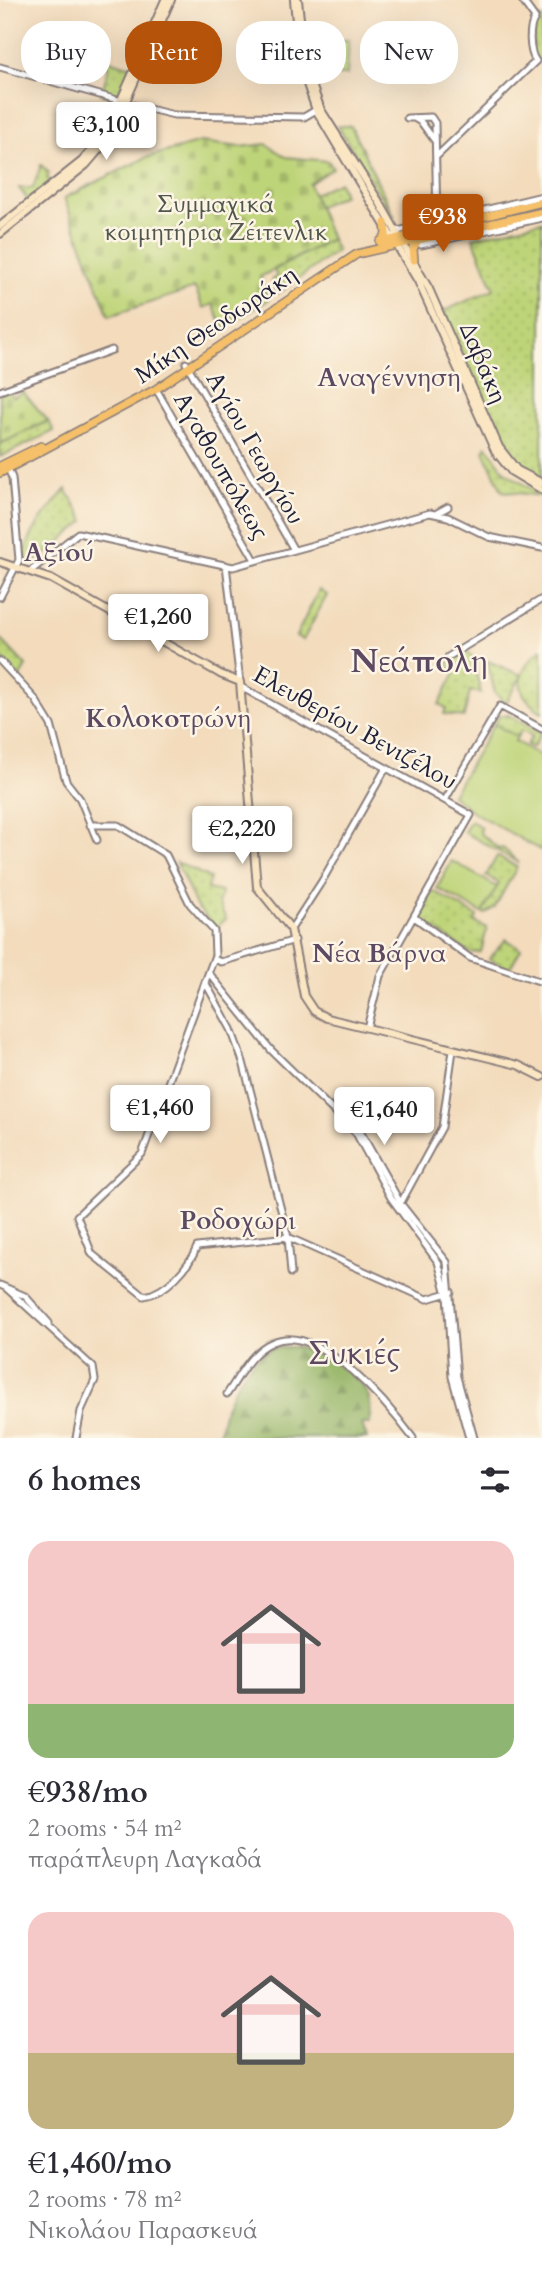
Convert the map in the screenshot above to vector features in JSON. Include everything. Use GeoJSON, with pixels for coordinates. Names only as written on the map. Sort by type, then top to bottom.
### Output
{"type":"FeatureCollection","features":[{"type":"Feature","properties":{"kind":"highway","name":"Μίκη Θεοδωράκη"},"geometry":{"type":"LineString","coordinates":[[3,467],[187,365],[346,260],[437,225],[542,202]]}},
{"type":"Feature","properties":{"kind":"highway","name":"Μίκη Θεοδωράκη"},"geometry":{"type":"LineString","coordinates":[[3,467],[156,389],[346,255],[379,243],[399,239],[417,242],[434,239],[542,212]]}},
{"type":"Feature","properties":{"kind":"highway"},"geometry":{"type":"LineString","coordinates":[[379,243],[386,235],[385,223]]}},
{"type":"Feature","properties":{"kind":"highway"},"geometry":{"type":"LineString","coordinates":[[414,260],[413,249],[417,242]]}},
{"type":"Feature","properties":{"kind":"main road"},"geometry":{"type":"LineString","coordinates":[[0,226],[86,164],[110,137],[165,0]]}},
{"type":"Feature","properties":{"kind":"main road"},"geometry":{"type":"LineString","coordinates":[[123,102],[171,0]]}},
{"type":"Feature","properties":{"kind":"main road"},"geometry":{"type":"LineString","coordinates":[[296,0],[305,65],[318,109],[385,223],[399,239]]}},
{"type":"Feature","properties":{"kind":"main road"},"geometry":{"type":"LineString","coordinates":[[318,109],[399,239]]}},
{"type":"Feature","properties":{"kind":"main road"},"geometry":{"type":"LineString","coordinates":[[0,234],[50,190]]}},
{"type":"Feature","properties":{"kind":"main road","name":"Δαβάκη"},"geometry":{"type":"LineString","coordinates":[[399,239],[414,260],[438,306],[499,447],[517,470],[542,483]]}},
{"type":"Feature","properties":{"kind":"main road","name":"Δαβάκη"},"geometry":{"type":"LineString","coordinates":[[399,239],[493,447],[512,472],[542,490]]}},
{"type":"Feature","properties":{"kind":"main road","name":"Ελευθερίου Βενιζέλου"},"geometry":{"type":"LineString","coordinates":[[0,562],[32,570],[241,685]]}},
{"type":"Feature","properties":{"kind":"main road"},"geometry":{"type":"LineString","coordinates":[[241,685],[257,885],[260,894],[291,929],[295,940],[301,988],[311,1007],[323,1017],[523,1067],[542,1077]]}},
{"type":"Feature","properties":{"kind":"street"},"geometry":{"type":"LineString","coordinates":[[437,156],[539,61],[532,54],[531,23],[538,18],[522,0]]}},
{"type":"Feature","properties":{"kind":"street"},"geometry":{"type":"LineString","coordinates":[[0,67],[174,115],[305,117],[318,109]]}},
{"type":"Feature","properties":{"kind":"street"},"geometry":{"type":"LineString","coordinates":[[424,124],[431,117],[435,123],[437,225],[434,239]]}},
{"type":"Feature","properties":{"kind":"street"},"geometry":{"type":"LineString","coordinates":[[410,118],[433,128],[435,123]]}},
{"type":"Feature","properties":{"kind":"street"},"geometry":{"type":"LineString","coordinates":[[424,124],[436,141]]}},
{"type":"Feature","properties":{"kind":"street"},"geometry":{"type":"LineString","coordinates":[[436,141],[452,142]]}},
{"type":"Feature","properties":{"kind":"street"},"geometry":{"type":"LineString","coordinates":[[399,239],[405,229],[437,225],[542,196]]}},
{"type":"Feature","properties":{"kind":"street"},"geometry":{"type":"LineString","coordinates":[[417,242],[421,245],[542,218]]}},
{"type":"Feature","properties":{"kind":"street"},"geometry":{"type":"LineString","coordinates":[[0,391],[112,350]]}},
{"type":"Feature","properties":{"kind":"street","name":"Αγίου Γεωργίου"},"geometry":{"type":"LineString","coordinates":[[187,365],[293,550]]}},
{"type":"Feature","properties":{"kind":"street","name":"Αγαθουπόλεως"},"geometry":{"type":"LineString","coordinates":[[156,389],[255,560]]}},
{"type":"Feature","properties":{"kind":"street"},"geometry":{"type":"LineString","coordinates":[[0,597],[17,566],[14,497],[3,467]]}},
{"type":"Feature","properties":{"kind":"street"},"geometry":{"type":"LineString","coordinates":[[32,570],[78,533],[233,567],[410,517],[437,513],[448,507]]}},
{"type":"Feature","properties":{"kind":"street"},"geometry":{"type":"LineString","coordinates":[[437,513],[489,537],[542,548]]}},
{"type":"Feature","properties":{"kind":"street"},"geometry":{"type":"LineString","coordinates":[[226,565],[241,685]]}},
{"type":"Feature","properties":{"kind":"street"},"geometry":{"type":"LineString","coordinates":[[448,657],[542,598]]}},
{"type":"Feature","properties":{"kind":"street"},"geometry":{"type":"LineString","coordinates":[[0,661],[35,699],[51,724],[66,781],[80,799],[97,840]]}},
{"type":"Feature","properties":{"kind":"street","name":"Ελευθερίου Βενιζέλου"},"geometry":{"type":"LineString","coordinates":[[241,685],[471,815],[414,917]]}},
{"type":"Feature","properties":{"kind":"street"},"geometry":{"type":"LineString","coordinates":[[446,800],[500,706],[542,729]]}},
{"type":"Feature","properties":{"kind":"street"},"geometry":{"type":"LineString","coordinates":[[291,929],[298,923],[386,768]]}},
{"type":"Feature","properties":{"kind":"street"},"geometry":{"type":"LineString","coordinates":[[90,825],[116,824],[143,839],[168,858],[190,904],[213,930],[216,941],[214,959],[142,1154],[77,1216],[92,1254],[144,1296],[155,1293],[186,1268],[197,1247],[288,1237],[429,1300],[449,1293]]}},
{"type":"Feature","properties":{"kind":"street"},"geometry":{"type":"LineString","coordinates":[[367,1028],[379,978],[414,917],[470,958],[542,982]]}},
{"type":"Feature","properties":{"kind":"street"},"geometry":{"type":"LineString","coordinates":[[214,959],[221,962],[295,940]]}},
{"type":"Feature","properties":{"kind":"street"},"geometry":{"type":"LineString","coordinates":[[209,972],[271,1050],[356,1133],[400,1206],[439,1262],[449,1293],[452,1374],[472,1438]]}},
{"type":"Feature","properties":{"kind":"street"},"geometry":{"type":"LineString","coordinates":[[205,982],[240,1052],[288,1237],[291,1273]]}},
{"type":"Feature","properties":{"kind":"street"},"geometry":{"type":"LineString","coordinates":[[400,1206],[442,1125],[453,1050]]}},
{"type":"Feature","properties":{"kind":"street"},"geometry":{"type":"LineString","coordinates":[[340,1112],[361,1133],[400,1206]]}},
{"type":"Feature","properties":{"kind":"street"},"geometry":{"type":"LineString","coordinates":[[3,1287],[35,1302],[66,1341]]}},
{"type":"Feature","properties":{"kind":"street"},"geometry":{"type":"LineString","coordinates":[[3,1287],[85,1357],[96,1374],[81,1411],[76,1438]]}},
{"type":"Feature","properties":{"kind":"street"},"geometry":{"type":"LineString","coordinates":[[227,1394],[253,1356],[272,1342],[286,1339],[325,1352],[360,1376],[413,1438]]}},
{"type":"Feature","properties":{"kind":"street"},"geometry":{"type":"LineString","coordinates":[[230,1379],[239,1377]]}},
{"type":"Feature","properties":{"kind":"green space"},"geometry":{"type":"Polygon","coordinates":[[[535,18],[542,18],[542,60],[536,61],[532,55],[535,18]]]}},
{"type":"Feature","properties":{"kind":"green space"},"geometry":{"type":"Polygon","coordinates":[[[346,40],[349,40],[347,75],[346,40]]]}},
{"type":"Feature","properties":{"kind":"green space"},"geometry":{"type":"Polygon","coordinates":[[[111,61],[125,65],[125,84],[128,84],[120,100],[101,94],[104,84],[111,84],[111,61]]]}},
{"type":"Feature","properties":{"kind":"green space"},"geometry":{"type":"Polygon","coordinates":[[[338,126],[351,126],[395,218],[392,215],[338,126]]]}},
{"type":"Feature","properties":{"kind":"green space","name":"Συμμαχικά κοιμητήρια Ζέιτενλικ"},"geometry":{"type":"Polygon","coordinates":[[[200,142],[240,147],[266,144],[286,157],[328,161],[333,168],[309,184],[331,239],[260,277],[268,300],[223,328],[213,304],[203,308],[195,288],[109,316],[64,198],[145,158],[200,142]]]}},
{"type":"Feature","properties":{"kind":"green space"},"geometry":{"type":"Polygon","coordinates":[[[41,165],[49,173],[47,178],[52,182],[28,200],[19,188],[33,188],[41,165]]]}},
{"type":"Feature","properties":{"kind":"green space"},"geometry":{"type":"Polygon","coordinates":[[[339,182],[344,195],[318,207],[313,194],[339,182]]]}},
{"type":"Feature","properties":{"kind":"green space"},"geometry":{"type":"Polygon","coordinates":[[[542,221],[542,477],[518,463],[502,442],[501,424],[485,405],[444,311],[494,289],[473,238],[542,221]]]}},
{"type":"Feature","properties":{"kind":"green space"},"geometry":{"type":"Polygon","coordinates":[[[331,239],[337,251],[277,294],[272,279],[277,277],[274,270],[331,239]]]}},
{"type":"Feature","properties":{"kind":"green space"},"geometry":{"type":"Polygon","coordinates":[[[7,391],[14,397],[23,392],[48,421],[0,444],[0,394],[7,391]]]}},
{"type":"Feature","properties":{"kind":"green space"},"geometry":{"type":"Polygon","coordinates":[[[48,421],[54,431],[0,457],[0,444],[48,421]]]}},
{"type":"Feature","properties":{"kind":"green space"},"geometry":{"type":"Polygon","coordinates":[[[487,446],[505,472],[542,496],[502,491],[484,451],[487,446]]]}},
{"type":"Feature","properties":{"kind":"green space"},"geometry":{"type":"Polygon","coordinates":[[[66,489],[85,521],[35,563],[24,558],[35,530],[66,489]]]}},
{"type":"Feature","properties":{"kind":"green space"},"geometry":{"type":"Polygon","coordinates":[[[319,590],[327,595],[303,640],[296,636],[319,590]]]}},
{"type":"Feature","properties":{"kind":"green space"},"geometry":{"type":"Polygon","coordinates":[[[0,638],[26,666],[19,678],[0,656],[0,638]]]}},
{"type":"Feature","properties":{"kind":"green space"},"geometry":{"type":"Polygon","coordinates":[[[542,649],[542,712],[526,697],[521,682],[526,665],[542,649]]]}},
{"type":"Feature","properties":{"kind":"green space"},"geometry":{"type":"Polygon","coordinates":[[[466,650],[472,657],[481,693],[470,691],[464,717],[444,714],[446,708],[439,704],[455,673],[445,665],[466,650]]]}},
{"type":"Feature","properties":{"kind":"green space"},"geometry":{"type":"Polygon","coordinates":[[[487,661],[522,675],[506,703],[495,693],[487,661]]]}},
{"type":"Feature","properties":{"kind":"green space"},"geometry":{"type":"Polygon","coordinates":[[[508,715],[541,733],[533,747],[527,745],[532,736],[522,730],[517,737],[494,724],[499,716],[508,715]]]}},
{"type":"Feature","properties":{"kind":"green space"},"geometry":{"type":"Polygon","coordinates":[[[494,724],[517,737],[515,741],[542,757],[542,851],[473,812],[452,795],[494,724]]]}},
{"type":"Feature","properties":{"kind":"green space"},"geometry":{"type":"Polygon","coordinates":[[[471,820],[481,828],[480,833],[499,849],[503,848],[519,863],[464,832],[471,820]]]}},
{"type":"Feature","properties":{"kind":"green space"},"geometry":{"type":"Polygon","coordinates":[[[497,856],[517,867],[495,907],[485,914],[482,913],[499,883],[486,876],[497,856]]]}},
{"type":"Feature","properties":{"kind":"green space"},"geometry":{"type":"Polygon","coordinates":[[[452,861],[497,887],[482,913],[437,888],[452,861]]]}},
{"type":"Feature","properties":{"kind":"green space"},"geometry":{"type":"Polygon","coordinates":[[[176,862],[210,878],[207,889],[222,892],[218,903],[226,919],[216,928],[196,906],[176,862]]]}},
{"type":"Feature","properties":{"kind":"green space"},"geometry":{"type":"Polygon","coordinates":[[[433,891],[477,916],[475,922],[487,928],[481,952],[470,953],[418,918],[433,891]]]}},
{"type":"Feature","properties":{"kind":"green space"},"geometry":{"type":"Polygon","coordinates":[[[506,939],[521,949],[509,969],[489,959],[506,939]]]}},
{"type":"Feature","properties":{"kind":"green space"},"geometry":{"type":"Polygon","coordinates":[[[297,1347],[335,1364],[360,1383],[370,1403],[370,1424],[362,1424],[367,1438],[219,1438],[229,1401],[250,1365],[273,1349],[297,1347]]]}},
{"type":"Feature","properties":{"kind":"district","name":"Αναγέννηση"},"geometry":{"type":"Point","coordinates":[389,377]}},
{"type":"Feature","properties":{"kind":"district","name":"Αξιού"},"geometry":{"type":"Point","coordinates":[59,552]}},
{"type":"Feature","properties":{"kind":"district","name":"Νεάπολη"},"geometry":{"type":"Point","coordinates":[419,662]}},
{"type":"Feature","properties":{"kind":"district","name":"Κολοκοτρώνη"},"geometry":{"type":"Point","coordinates":[168,718]}},
{"type":"Feature","properties":{"kind":"district","name":"Νέα Βάρνα"},"geometry":{"type":"Point","coordinates":[379,953]}},
{"type":"Feature","properties":{"kind":"district","name":"Ροδοχώρι"},"geometry":{"type":"Point","coordinates":[238,1220]}},
{"type":"Feature","properties":{"kind":"district","name":"Συκιές"},"geometry":{"type":"Point","coordinates":[354,1354]}}]}
